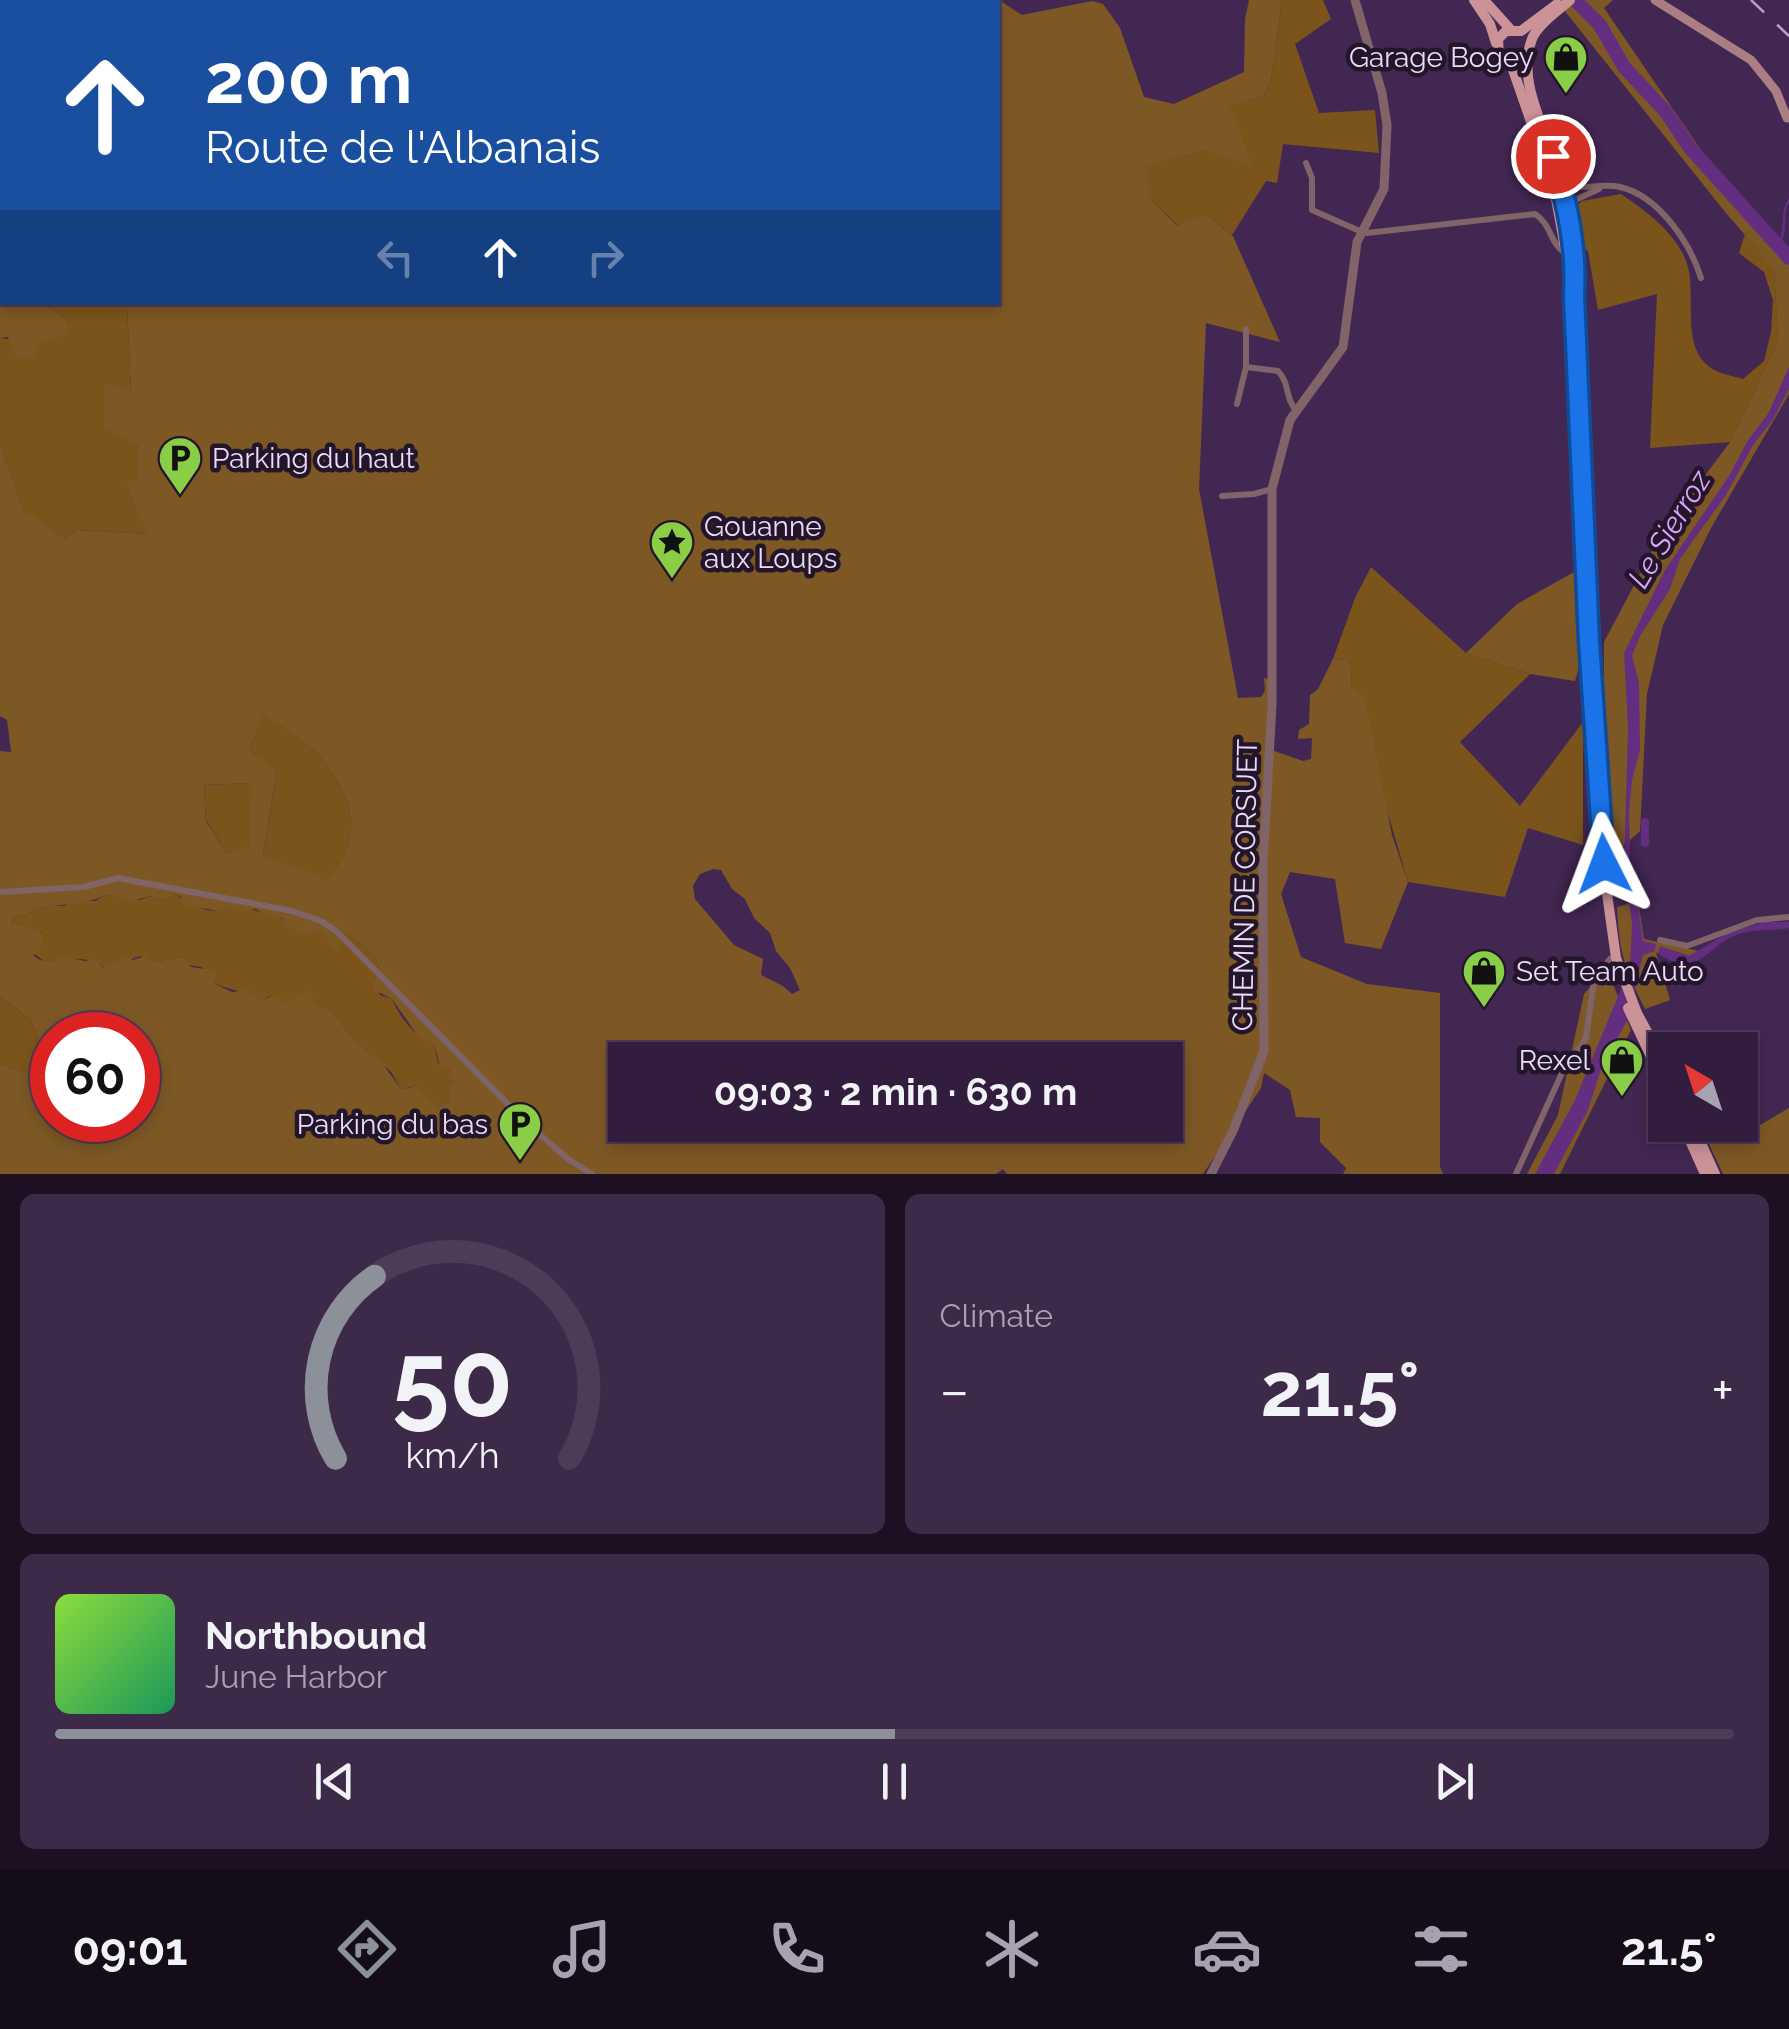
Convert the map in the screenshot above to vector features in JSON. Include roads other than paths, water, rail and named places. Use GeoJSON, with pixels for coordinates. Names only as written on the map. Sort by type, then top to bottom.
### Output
{"type":"FeatureCollection","features":[{"type":"Feature","properties":{"kind":"main road"},"geometry":{"type":"LineString","coordinates":[[1474,0],[1490,24],[1498,55],[1510,64],[1542,150],[1574,296]]}},
{"type":"Feature","properties":{"kind":"main road"},"geometry":{"type":"LineString","coordinates":[[1484,0],[1530,43]]}},
{"type":"Feature","properties":{"kind":"main road"},"geometry":{"type":"LineString","coordinates":[[1497,45],[1501,35],[1570,0]]}},
{"type":"Feature","properties":{"kind":"main road"},"geometry":{"type":"LineString","coordinates":[[1654,0],[1713,39],[1752,57],[1778,89],[1788,122]]}},
{"type":"Feature","properties":{"kind":"main road"},"geometry":{"type":"LineString","coordinates":[[1557,7],[1533,35],[1526,58],[1534,102],[1566,201],[1576,262],[1574,296],[1589,641],[1604,872],[1621,986]]}},
{"type":"Feature","properties":{"kind":"main road"},"geometry":{"type":"LineString","coordinates":[[1510,64],[1526,58]]}},
{"type":"Feature","properties":{"kind":"main road"},"geometry":{"type":"LineString","coordinates":[[1589,641],[1594,793],[1610,959],[1613,973],[1648,1042]]}},
{"type":"Feature","properties":{"kind":"main road"},"geometry":{"type":"LineString","coordinates":[[1694,1142],[1705,1174]]}},
{"type":"Feature","properties":{"kind":"main road"},"geometry":{"type":"LineString","coordinates":[[1700,1142],[1715,1174]]}},
{"type":"Feature","properties":{"kind":"street","name":"CHEMIN DE CORSUET"},"geometry":{"type":"LineString","coordinates":[[1211,1174],[1264,1050],[1262,865],[1272,706],[1272,489],[1296,410],[1343,347],[1353,264],[1384,189],[1387,125],[1356,0]]}},
{"type":"Feature","properties":{"kind":"street"},"geometry":{"type":"LineString","coordinates":[[1542,150],[1560,199],[1566,201],[1604,186]]}},
{"type":"Feature","properties":{"kind":"street"},"geometry":{"type":"LineString","coordinates":[[1306,163],[1312,178],[1310,208],[1365,232],[1535,214],[1548,226],[1557,247],[1567,253]]}},
{"type":"Feature","properties":{"kind":"street"},"geometry":{"type":"LineString","coordinates":[[1560,178],[1578,188],[1620,187],[1648,202],[1694,256],[1701,278]]}},
{"type":"Feature","properties":{"kind":"street"},"geometry":{"type":"LineString","coordinates":[[1236,404],[1246,367],[1246,329]]}},
{"type":"Feature","properties":{"kind":"street"},"geometry":{"type":"LineString","coordinates":[[1246,367],[1278,371],[1287,382],[1290,402],[1296,410]]}},
{"type":"Feature","properties":{"kind":"street"},"geometry":{"type":"LineString","coordinates":[[1222,496],[1272,489]]}},
{"type":"Feature","properties":{"kind":"street"},"geometry":{"type":"LineString","coordinates":[[0,892],[84,887],[118,878],[292,911],[321,922],[336,931],[432,1030],[568,1159],[592,1174]]}},
{"type":"Feature","properties":{"kind":"street"},"geometry":{"type":"LineString","coordinates":[[1660,940],[1688,946],[1756,920],[1789,917]]}},
{"type":"Feature","properties":{"kind":"street"},"geometry":{"type":"LineString","coordinates":[[1516,1174],[1561,1076],[1586,1038],[1594,980],[1610,959]]}},
{"type":"Feature","properties":{"kind":"street"},"geometry":{"type":"LineString","coordinates":[[1594,980],[1613,973]]}},
{"type":"Feature","properties":{"kind":"waterway","name":"Le Sierroz"},"geometry":{"type":"LineString","coordinates":[[1575,0],[1600,25],[1624,67],[1666,112],[1690,148],[1789,258]]}},
{"type":"Feature","properties":{"kind":"waterway"},"geometry":{"type":"LineString","coordinates":[[1779,244],[1789,200]]}},
{"type":"Feature","properties":{"kind":"waterway"},"geometry":{"type":"LineString","coordinates":[[1645,822],[1645,843]]}},
{"type":"Feature","properties":{"kind":"railway"},"geometry":{"type":"LineString","coordinates":[[1751,0],[1789,36]]}},
{"type":"Feature","properties":{"kind":"place","name":"Garage Bogey"},"geometry":{"type":"Point","coordinates":[1566,95]}},
{"type":"Feature","properties":{"kind":"place","name":"Parking du haut"},"geometry":{"type":"Point","coordinates":[180,496]}},
{"type":"Feature","properties":{"kind":"place","name":"Gouanne aux Loups"},"geometry":{"type":"Point","coordinates":[672,580]}},
{"type":"Feature","properties":{"kind":"place","name":"Set Team Auto"},"geometry":{"type":"Point","coordinates":[1484,1009]}},
{"type":"Feature","properties":{"kind":"place","name":"Rexel"},"geometry":{"type":"Point","coordinates":[1622,1098]}},
{"type":"Feature","properties":{"kind":"place","name":"Parking du bas"},"geometry":{"type":"Point","coordinates":[520,1162]}}]}
